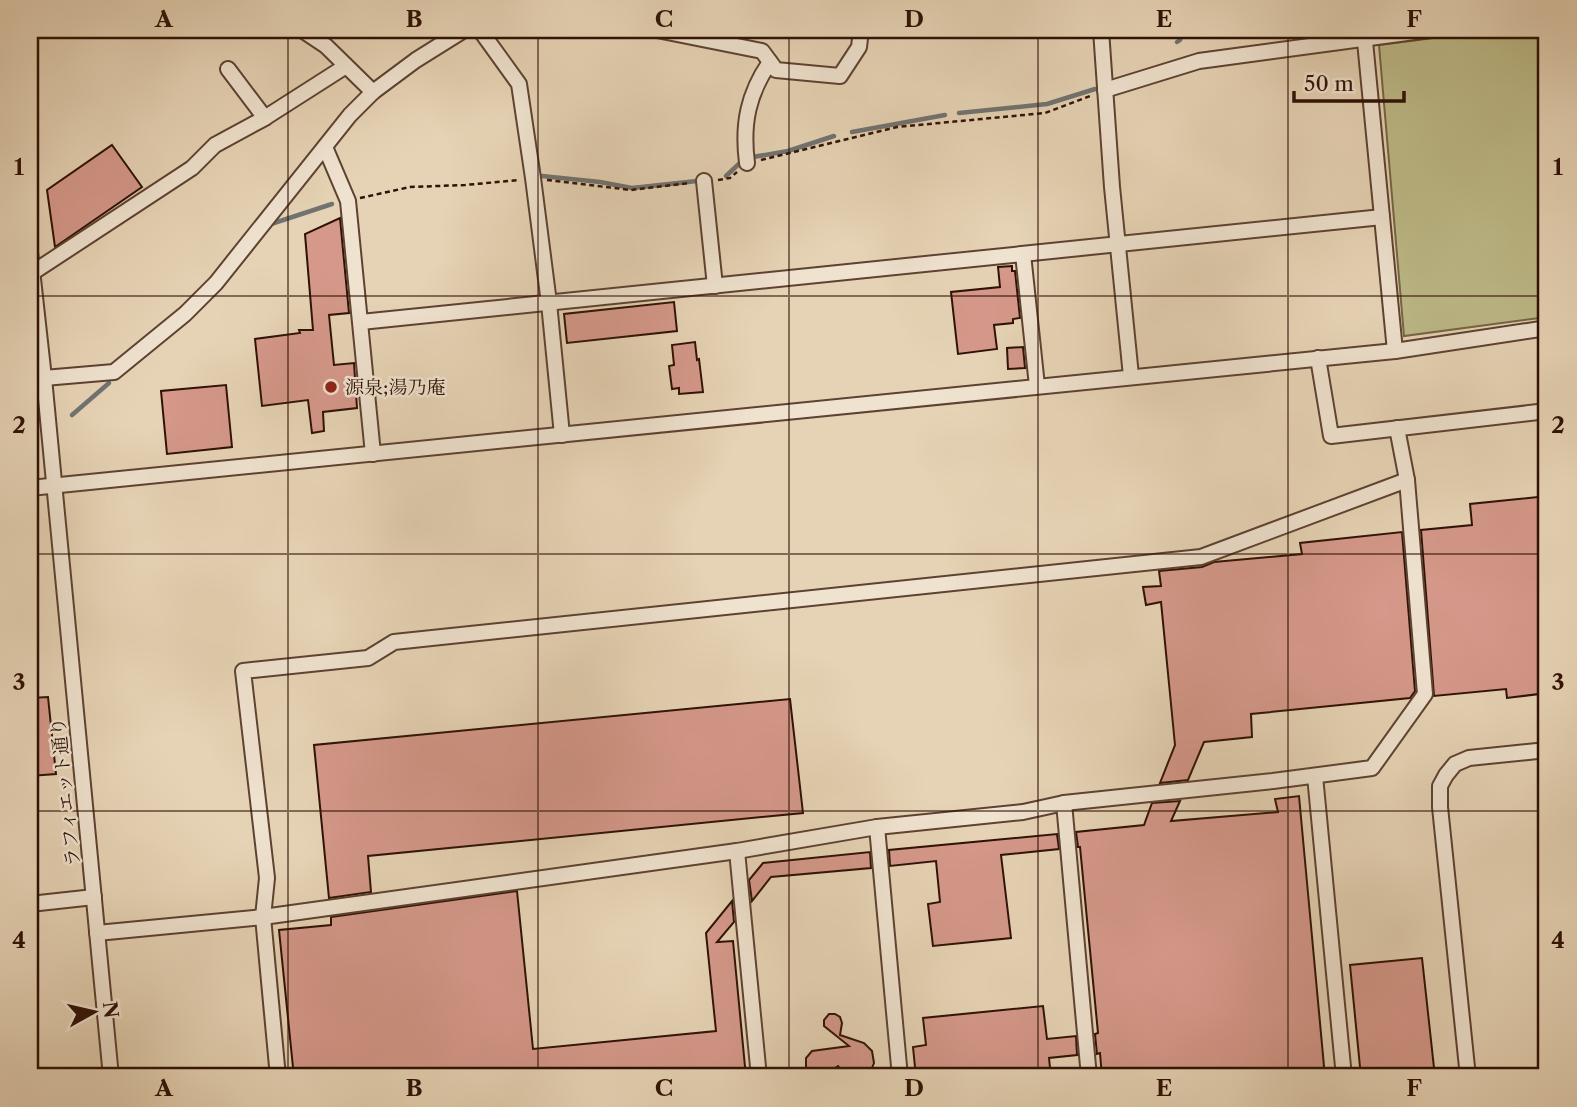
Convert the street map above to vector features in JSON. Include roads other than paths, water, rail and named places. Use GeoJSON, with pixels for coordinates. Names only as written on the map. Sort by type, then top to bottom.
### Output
{"type":"FeatureCollection","features":[{"type":"Feature","properties":{"kind":"street"},"geometry":{"type":"LineString","coordinates":[[302,30],[326,46],[373,92]]}},
{"type":"Feature","properties":{"kind":"street"},"geometry":{"type":"LineString","coordinates":[[44,378],[114,372],[185,314],[216,283],[350,115],[373,92],[416,60],[464,30]]}},
{"type":"Feature","properties":{"kind":"street"},"geometry":{"type":"LineString","coordinates":[[480,30],[519,84],[549,303],[562,435]]}},
{"type":"Feature","properties":{"kind":"street"},"geometry":{"type":"LineString","coordinates":[[657,30],[762,51],[776,71],[840,76],[859,47],[861,30]]}},
{"type":"Feature","properties":{"kind":"street"},"geometry":{"type":"LineString","coordinates":[[1101,30],[1131,376]]}},
{"type":"Feature","properties":{"kind":"street"},"geometry":{"type":"LineString","coordinates":[[1105,90],[1199,61],[1365,34],[1429,30]]}},
{"type":"Feature","properties":{"kind":"street"},"geometry":{"type":"LineString","coordinates":[[1365,34],[1395,351]]}},
{"type":"Feature","properties":{"kind":"street"},"geometry":{"type":"LineString","coordinates":[[747,163],[745,149],[748,106],[759,79],[770,62]]}},
{"type":"Feature","properties":{"kind":"street"},"geometry":{"type":"LineString","coordinates":[[32,273],[192,168],[215,145],[265,118],[346,66]]}},
{"type":"Feature","properties":{"kind":"street"},"geometry":{"type":"LineString","coordinates":[[228,69],[265,118]]}},
{"type":"Feature","properties":{"kind":"street"},"geometry":{"type":"LineString","coordinates":[[325,147],[348,201],[373,454]]}},
{"type":"Feature","properties":{"kind":"street"},"geometry":{"type":"LineString","coordinates":[[704,181],[715,286]]}},
{"type":"Feature","properties":{"kind":"street"},"geometry":{"type":"LineString","coordinates":[[361,321],[1382,218]]}},
{"type":"Feature","properties":{"kind":"street","name":"ラフィエット通り"},"geometry":{"type":"LineString","coordinates":[[30,252],[111,1077]]}},
{"type":"Feature","properties":{"kind":"street"},"geometry":{"type":"LineString","coordinates":[[1023,254],[1037,386]]}},
{"type":"Feature","properties":{"kind":"street"},"geometry":{"type":"LineString","coordinates":[[30,488],[1395,351],[1547,328]]}},
{"type":"Feature","properties":{"kind":"street"},"geometry":{"type":"LineString","coordinates":[[1318,358],[1331,436],[1547,411]]}},
{"type":"Feature","properties":{"kind":"street"},"geometry":{"type":"LineString","coordinates":[[97,933],[263,917],[737,850],[877,827],[1023,812],[1064,803],[1372,768],[1425,694],[1407,480],[1397,428]]}},
{"type":"Feature","properties":{"kind":"street"},"geometry":{"type":"LineString","coordinates":[[278,1077],[263,917],[267,878],[243,671],[368,658],[394,642],[1201,556],[1407,480]]}},
{"type":"Feature","properties":{"kind":"street"},"geometry":{"type":"LineString","coordinates":[[1468,1077],[1440,786],[1455,764],[1469,758],[1547,750]]}},
{"type":"Feature","properties":{"kind":"street"},"geometry":{"type":"LineString","coordinates":[[1315,776],[1344,1077]]}},
{"type":"Feature","properties":{"kind":"street"},"geometry":{"type":"LineString","coordinates":[[1064,803],[1089,1077]]}},
{"type":"Feature","properties":{"kind":"street"},"geometry":{"type":"LineString","coordinates":[[877,827],[900,1077]]}},
{"type":"Feature","properties":{"kind":"street"},"geometry":{"type":"LineString","coordinates":[[737,850],[759,1077]]}},
{"type":"Feature","properties":{"kind":"street"},"geometry":{"type":"LineString","coordinates":[[30,904],[94,897]]}},
{"type":"Feature","properties":{"kind":"waterway"},"geometry":{"type":"LineString","coordinates":[[1177,42],[1182,30]]}},
{"type":"Feature","properties":{"kind":"waterway"},"geometry":{"type":"LineString","coordinates":[[959,113],[1047,104],[1095,89]]}},
{"type":"Feature","properties":{"kind":"waterway"},"geometry":{"type":"LineString","coordinates":[[852,132],[945,115]]}},
{"type":"Feature","properties":{"kind":"waterway"},"geometry":{"type":"LineString","coordinates":[[753,157],[788,151],[834,136]]}},
{"type":"Feature","properties":{"kind":"waterway"},"geometry":{"type":"LineString","coordinates":[[726,176],[742,161]]}},
{"type":"Feature","properties":{"kind":"waterway"},"geometry":{"type":"LineString","coordinates":[[542,176],[632,188],[697,181]]}},
{"type":"Feature","properties":{"kind":"waterway"},"geometry":{"type":"LineString","coordinates":[[271,224],[332,204]]}},
{"type":"Feature","properties":{"kind":"waterway"},"geometry":{"type":"LineString","coordinates":[[72,415],[109,383]]}},
{"type":"Feature","properties":{"kind":"place","name":"源泉;湯乃庵"},"geometry":{"type":"Point","coordinates":[331,387]}}]}
